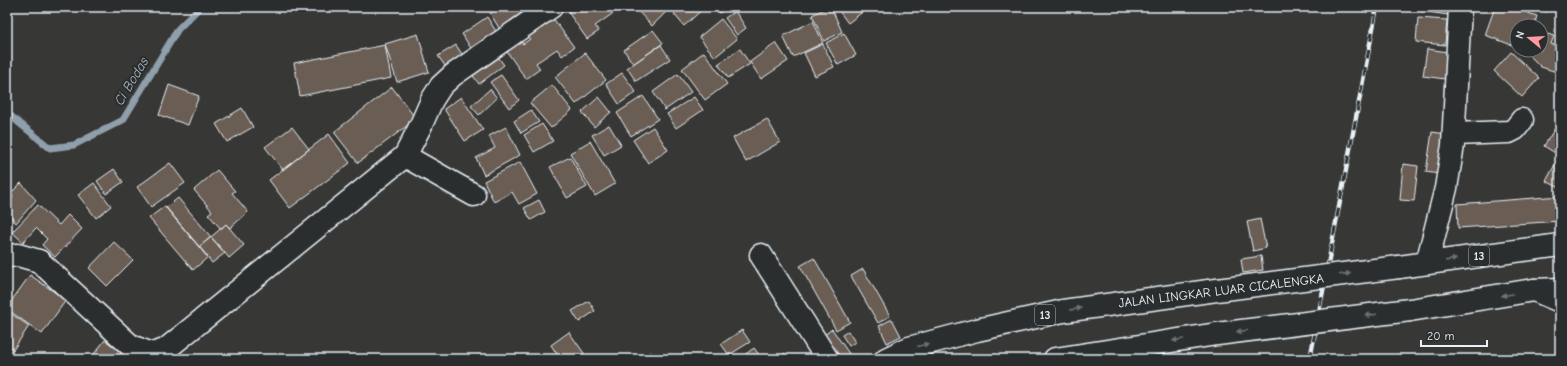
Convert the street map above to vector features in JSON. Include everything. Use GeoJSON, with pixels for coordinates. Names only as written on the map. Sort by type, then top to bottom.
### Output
{"type":"FeatureCollection","features":[{"type":"Feature","properties":{"kind":"main road"},"geometry":{"type":"LineString","coordinates":[[7,256],[18,255],[39,261],[131,346],[152,354],[165,350],[405,156],[432,100],[441,86],[476,58],[551,7]]}},
{"type":"Feature","properties":{"kind":"main road"},"geometry":{"type":"LineString","coordinates":[[1427,263],[1446,188],[1454,134],[1460,7]]}},
{"type":"Feature","properties":{"kind":"main road"},"geometry":{"type":"LineString","coordinates":[[1454,134],[1509,132],[1515,129],[1522,120]]}},
{"type":"Feature","properties":{"kind":"main road"},"geometry":{"type":"LineString","coordinates":[[405,156],[474,195]]}},
{"type":"Feature","properties":{"kind":"main road","name":"JALAN LINGKAR LUAR CICALENGKA"},"geometry":{"type":"LineString","coordinates":[[886,359],[909,348],[977,330],[1063,311],[1560,245]]}},
{"type":"Feature","properties":{"kind":"main road"},"geometry":{"type":"LineString","coordinates":[[761,256],[827,359]]}},
{"type":"Feature","properties":{"kind":"main road"},"geometry":{"type":"LineString","coordinates":[[1055,359],[1217,334],[1410,310],[1534,290],[1560,288]]}},
{"type":"Feature","properties":{"kind":"main road"},"geometry":{"type":"LineString","coordinates":[[1534,290],[1560,301]]}},
{"type":"Feature","properties":{"kind":"building"},"geometry":{"type":"Polygon","coordinates":[[[500,7],[520,7],[527,18],[502,33],[490,13],[500,7]]]}},
{"type":"Feature","properties":{"kind":"building"},"geometry":{"type":"Polygon","coordinates":[[[575,7],[622,7],[595,26],[599,31],[587,39],[568,12],[575,7]]]}},
{"type":"Feature","properties":{"kind":"building"},"geometry":{"type":"Polygon","coordinates":[[[638,7],[671,7],[652,26],[636,9],[638,7]]]}},
{"type":"Feature","properties":{"kind":"building"},"geometry":{"type":"Polygon","coordinates":[[[682,7],[705,7],[684,26],[674,14],[682,7]]]}},
{"type":"Feature","properties":{"kind":"building"},"geometry":{"type":"Polygon","coordinates":[[[715,7],[726,7],[720,13],[715,7]]]}},
{"type":"Feature","properties":{"kind":"building"},"geometry":{"type":"Polygon","coordinates":[[[831,7],[842,32],[824,41],[812,15],[831,7]]]}},
{"type":"Feature","properties":{"kind":"building"},"geometry":{"type":"Polygon","coordinates":[[[836,7],[869,7],[848,23],[836,7]]]}},
{"type":"Feature","properties":{"kind":"building"},"geometry":{"type":"Polygon","coordinates":[[[1421,7],[1449,7],[1448,15],[1421,11],[1421,7]]]}},
{"type":"Feature","properties":{"kind":"building"},"geometry":{"type":"Polygon","coordinates":[[[1495,7],[1511,7],[1537,16],[1536,18],[1509,18],[1509,44],[1485,35],[1495,7]]]}},
{"type":"Feature","properties":{"kind":"building"},"geometry":{"type":"Polygon","coordinates":[[[1535,7],[1549,7],[1547,12],[1535,7]]]}},
{"type":"Feature","properties":{"kind":"building"},"geometry":{"type":"Polygon","coordinates":[[[735,11],[746,28],[737,35],[725,18],[735,11]]]}},
{"type":"Feature","properties":{"kind":"building"},"geometry":{"type":"Polygon","coordinates":[[[550,14],[574,47],[562,56],[557,49],[536,63],[540,69],[526,79],[503,46],[518,36],[523,44],[530,39],[525,32],[550,14]]]}},
{"type":"Feature","properties":{"kind":"building"},"geometry":{"type":"Polygon","coordinates":[[[487,17],[499,36],[474,53],[462,34],[487,17]]]}},
{"type":"Feature","properties":{"kind":"building"},"geometry":{"type":"Polygon","coordinates":[[[1418,18],[1447,20],[1445,45],[1416,42],[1418,18]]]}},
{"type":"Feature","properties":{"kind":"building"},"geometry":{"type":"Polygon","coordinates":[[[721,19],[737,39],[715,57],[699,37],[721,19]]]}},
{"type":"Feature","properties":{"kind":"building"},"geometry":{"type":"Polygon","coordinates":[[[813,21],[823,43],[793,57],[783,36],[813,21]]]}},
{"type":"Feature","properties":{"kind":"building"},"geometry":{"type":"Polygon","coordinates":[[[653,30],[663,43],[633,64],[624,50],[653,30]]]}},
{"type":"Feature","properties":{"kind":"building"},"geometry":{"type":"Polygon","coordinates":[[[844,33],[856,55],[838,65],[826,43],[844,33]]]}},
{"type":"Feature","properties":{"kind":"building"},"geometry":{"type":"Polygon","coordinates":[[[418,34],[429,72],[397,82],[385,44],[418,34]]]}},
{"type":"Feature","properties":{"kind":"building"},"geometry":{"type":"Polygon","coordinates":[[[1549,34],[1554,36],[1551,44],[1560,47],[1560,73],[1541,67],[1532,58],[1549,58],[1549,34]]]}},
{"type":"Feature","properties":{"kind":"building"},"geometry":{"type":"Polygon","coordinates":[[[776,43],[788,61],[761,79],[750,62],[776,43]]]}},
{"type":"Feature","properties":{"kind":"building"},"geometry":{"type":"Polygon","coordinates":[[[823,44],[834,67],[815,76],[804,53],[823,44]]]}},
{"type":"Feature","properties":{"kind":"building"},"geometry":{"type":"Polygon","coordinates":[[[385,45],[391,78],[300,96],[294,63],[385,45]]]}},
{"type":"Feature","properties":{"kind":"building"},"geometry":{"type":"Polygon","coordinates":[[[456,45],[465,59],[448,70],[438,56],[456,45]]]}},
{"type":"Feature","properties":{"kind":"building"},"geometry":{"type":"Polygon","coordinates":[[[661,45],[670,59],[636,81],[627,68],[661,45]]]}},
{"type":"Feature","properties":{"kind":"building"},"geometry":{"type":"Polygon","coordinates":[[[740,49],[750,64],[728,78],[718,64],[740,49]]]}},
{"type":"Feature","properties":{"kind":"building"},"geometry":{"type":"Polygon","coordinates":[[[1427,49],[1448,52],[1445,79],[1423,76],[1427,49]]]}},
{"type":"Feature","properties":{"kind":"building"},"geometry":{"type":"Polygon","coordinates":[[[493,50],[504,65],[479,84],[468,69],[493,50]]]}},
{"type":"Feature","properties":{"kind":"building"},"geometry":{"type":"Polygon","coordinates":[[[704,52],[727,84],[705,100],[682,69],[704,52]]]}},
{"type":"Feature","properties":{"kind":"building"},"geometry":{"type":"Polygon","coordinates":[[[585,53],[606,80],[576,104],[555,77],[585,53]]]}},
{"type":"Feature","properties":{"kind":"building"},"geometry":{"type":"Polygon","coordinates":[[[1509,54],[1509,58],[1517,58],[1539,78],[1522,97],[1494,71],[1509,54]]]}},
{"type":"Feature","properties":{"kind":"building"},"geometry":{"type":"Polygon","coordinates":[[[622,73],[636,92],[619,104],[606,84],[622,73]]]}},
{"type":"Feature","properties":{"kind":"building"},"geometry":{"type":"Polygon","coordinates":[[[678,74],[691,92],[665,110],[653,92],[678,74]]]}},
{"type":"Feature","properties":{"kind":"building"},"geometry":{"type":"Polygon","coordinates":[[[501,75],[519,100],[509,108],[490,82],[501,75]]]}},
{"type":"Feature","properties":{"kind":"building"},"geometry":{"type":"Polygon","coordinates":[[[169,85],[199,96],[188,125],[159,115],[169,85]]]}},
{"type":"Feature","properties":{"kind":"building"},"geometry":{"type":"Polygon","coordinates":[[[552,85],[572,110],[551,128],[530,103],[552,85]]]}},
{"type":"Feature","properties":{"kind":"building"},"geometry":{"type":"Polygon","coordinates":[[[392,87],[416,119],[358,163],[334,132],[392,87]]]}},
{"type":"Feature","properties":{"kind":"building"},"geometry":{"type":"Polygon","coordinates":[[[490,89],[497,98],[479,115],[471,106],[490,89]]]}},
{"type":"Feature","properties":{"kind":"building"},"geometry":{"type":"Polygon","coordinates":[[[643,96],[658,119],[631,136],[617,113],[643,96]]]}},
{"type":"Feature","properties":{"kind":"building"},"geometry":{"type":"Polygon","coordinates":[[[461,97],[483,130],[465,141],[444,109],[461,97]]]}},
{"type":"Feature","properties":{"kind":"building"},"geometry":{"type":"Polygon","coordinates":[[[599,97],[611,112],[594,127],[582,112],[599,97]]]}},
{"type":"Feature","properties":{"kind":"building"},"geometry":{"type":"Polygon","coordinates":[[[694,97],[703,110],[676,128],[667,114],[694,97]]]}},
{"type":"Feature","properties":{"kind":"building"},"geometry":{"type":"Polygon","coordinates":[[[242,108],[253,127],[227,142],[216,124],[242,108]]]}},
{"type":"Feature","properties":{"kind":"building"},"geometry":{"type":"Polygon","coordinates":[[[531,110],[539,122],[521,133],[514,121],[531,110]]]}},
{"type":"Feature","properties":{"kind":"building"},"geometry":{"type":"Polygon","coordinates":[[[767,119],[780,142],[746,162],[733,138],[767,119]]]}},
{"type":"Feature","properties":{"kind":"building"},"geometry":{"type":"Polygon","coordinates":[[[542,124],[553,141],[534,152],[524,135],[542,124]]]}},
{"type":"Feature","properties":{"kind":"building"},"geometry":{"type":"Polygon","coordinates":[[[609,125],[621,145],[604,155],[592,135],[609,125]]]}},
{"type":"Feature","properties":{"kind":"building"},"geometry":{"type":"Polygon","coordinates":[[[1557,125],[1560,128],[1560,156],[1544,146],[1557,125]]]}},
{"type":"Feature","properties":{"kind":"building"},"geometry":{"type":"Polygon","coordinates":[[[292,127],[309,149],[283,170],[265,147],[292,127]]]}},
{"type":"Feature","properties":{"kind":"building"},"geometry":{"type":"Polygon","coordinates":[[[506,127],[520,155],[484,175],[476,158],[495,148],[489,136],[506,127]]]}},
{"type":"Feature","properties":{"kind":"building"},"geometry":{"type":"Polygon","coordinates":[[[653,127],[668,150],[648,163],[633,140],[653,127]]]}},
{"type":"Feature","properties":{"kind":"building"},"geometry":{"type":"Polygon","coordinates":[[[1432,132],[1446,134],[1439,174],[1426,172],[1432,132]]]}},
{"type":"Feature","properties":{"kind":"building"},"geometry":{"type":"Polygon","coordinates":[[[329,134],[350,163],[290,208],[269,180],[329,134]]]}},
{"type":"Feature","properties":{"kind":"building"},"geometry":{"type":"Polygon","coordinates":[[[590,141],[615,184],[595,196],[570,153],[590,141]]]}},
{"type":"Feature","properties":{"kind":"building"},"geometry":{"type":"Polygon","coordinates":[[[570,157],[587,187],[567,198],[550,167],[570,157]]]}},
{"type":"Feature","properties":{"kind":"building"},"geometry":{"type":"Polygon","coordinates":[[[1558,159],[1560,160],[1560,188],[1546,181],[1558,159]]]}},
{"type":"Feature","properties":{"kind":"building"},"geometry":{"type":"Polygon","coordinates":[[[520,162],[537,194],[519,204],[512,192],[494,202],[484,181],[520,162]]]}},
{"type":"Feature","properties":{"kind":"building"},"geometry":{"type":"Polygon","coordinates":[[[170,163],[185,183],[151,207],[137,187],[170,163]]]}},
{"type":"Feature","properties":{"kind":"building"},"geometry":{"type":"Polygon","coordinates":[[[1403,164],[1418,166],[1414,201],[1400,200],[1403,164]]]}},
{"type":"Feature","properties":{"kind":"building"},"geometry":{"type":"Polygon","coordinates":[[[114,169],[123,182],[106,194],[97,181],[114,169]]]}},
{"type":"Feature","properties":{"kind":"building"},"geometry":{"type":"Polygon","coordinates":[[[217,170],[235,191],[232,193],[248,212],[230,228],[226,224],[221,229],[208,214],[212,211],[194,190],[217,170]]]}},
{"type":"Feature","properties":{"kind":"building"},"geometry":{"type":"Polygon","coordinates":[[[21,183],[36,200],[16,223],[7,211],[7,205],[13,197],[10,194],[21,183]]]}},
{"type":"Feature","properties":{"kind":"building"},"geometry":{"type":"Polygon","coordinates":[[[94,183],[111,206],[96,218],[78,195],[94,183]]]}},
{"type":"Feature","properties":{"kind":"building"},"geometry":{"type":"Polygon","coordinates":[[[7,191],[13,197],[7,205],[7,191]]]}},
{"type":"Feature","properties":{"kind":"building"},"geometry":{"type":"Polygon","coordinates":[[[1560,196],[1560,221],[1458,228],[1457,204],[1560,196]]]}},
{"type":"Feature","properties":{"kind":"building"},"geometry":{"type":"Polygon","coordinates":[[[178,198],[211,237],[199,247],[166,208],[178,198]]]}},
{"type":"Feature","properties":{"kind":"building"},"geometry":{"type":"Polygon","coordinates":[[[539,200],[545,212],[531,220],[524,208],[539,200]]]}},
{"type":"Feature","properties":{"kind":"building"},"geometry":{"type":"Polygon","coordinates":[[[38,205],[59,225],[68,215],[82,229],[55,257],[42,245],[47,239],[36,228],[23,242],[12,232],[38,205]]]}},
{"type":"Feature","properties":{"kind":"building"},"geometry":{"type":"Polygon","coordinates":[[[165,206],[208,257],[193,270],[149,218],[165,206]]]}},
{"type":"Feature","properties":{"kind":"building"},"geometry":{"type":"Polygon","coordinates":[[[1260,219],[1266,248],[1253,251],[1247,222],[1260,219]]]}},
{"type":"Feature","properties":{"kind":"building"},"geometry":{"type":"Polygon","coordinates":[[[226,224],[244,245],[229,258],[211,237],[226,224]]]}},
{"type":"Feature","properties":{"kind":"building"},"geometry":{"type":"Polygon","coordinates":[[[211,237],[225,253],[212,263],[199,247],[211,237]]]}},
{"type":"Feature","properties":{"kind":"building"},"geometry":{"type":"Polygon","coordinates":[[[114,242],[133,260],[107,286],[89,268],[114,242]]]}},
{"type":"Feature","properties":{"kind":"building"},"geometry":{"type":"Polygon","coordinates":[[[1261,256],[1263,270],[1243,273],[1241,259],[1261,256]]]}},
{"type":"Feature","properties":{"kind":"building"},"geometry":{"type":"Polygon","coordinates":[[[814,258],[850,322],[836,330],[800,266],[814,258]]]}},
{"type":"Feature","properties":{"kind":"building"},"geometry":{"type":"Polygon","coordinates":[[[863,269],[890,316],[878,323],[851,276],[863,269]]]}},
{"type":"Feature","properties":{"kind":"building"},"geometry":{"type":"Polygon","coordinates":[[[30,275],[66,300],[42,334],[7,309],[30,275]]]}},
{"type":"Feature","properties":{"kind":"building"},"geometry":{"type":"Polygon","coordinates":[[[589,301],[595,311],[579,322],[572,311],[589,301]]]}},
{"type":"Feature","properties":{"kind":"building"},"geometry":{"type":"Polygon","coordinates":[[[7,311],[29,326],[13,350],[7,346],[7,311]]]}},
{"type":"Feature","properties":{"kind":"building"},"geometry":{"type":"Polygon","coordinates":[[[892,319],[901,336],[887,343],[879,326],[892,319]]]}},
{"type":"Feature","properties":{"kind":"building"},"geometry":{"type":"Polygon","coordinates":[[[832,329],[850,355],[844,359],[839,359],[823,336],[832,329]]]}},
{"type":"Feature","properties":{"kind":"building"},"geometry":{"type":"Polygon","coordinates":[[[742,330],[750,342],[729,355],[721,344],[742,330]]]}},
{"type":"Feature","properties":{"kind":"building"},"geometry":{"type":"Polygon","coordinates":[[[848,331],[855,342],[849,346],[842,335],[848,331]]]}},
{"type":"Feature","properties":{"kind":"building"},"geometry":{"type":"Polygon","coordinates":[[[569,332],[588,359],[560,359],[551,345],[569,332]]]}},
{"type":"Feature","properties":{"kind":"building"},"geometry":{"type":"Polygon","coordinates":[[[105,340],[125,355],[122,359],[90,359],[105,340]]]}},
{"type":"Feature","properties":{"kind":"building"},"geometry":{"type":"Polygon","coordinates":[[[754,348],[762,359],[739,359],[754,348]]]}},
{"type":"Feature","properties":{"kind":"building"},"geometry":{"type":"Polygon","coordinates":[[[651,352],[656,359],[642,359],[651,352]]]}},
{"type":"Feature","properties":{"kind":"building"},"geometry":{"type":"Polygon","coordinates":[[[785,353],[788,359],[776,359],[785,353]]]}},
{"type":"Feature","properties":{"kind":"waterway","name":"Ci Bodas"},"geometry":{"type":"LineString","coordinates":[[7,113],[50,148],[74,145],[123,120],[178,29],[200,7]]}},
{"type":"Feature","properties":{"kind":"railway"},"geometry":{"type":"LineString","coordinates":[[1310,359],[1377,7]]}}]}
